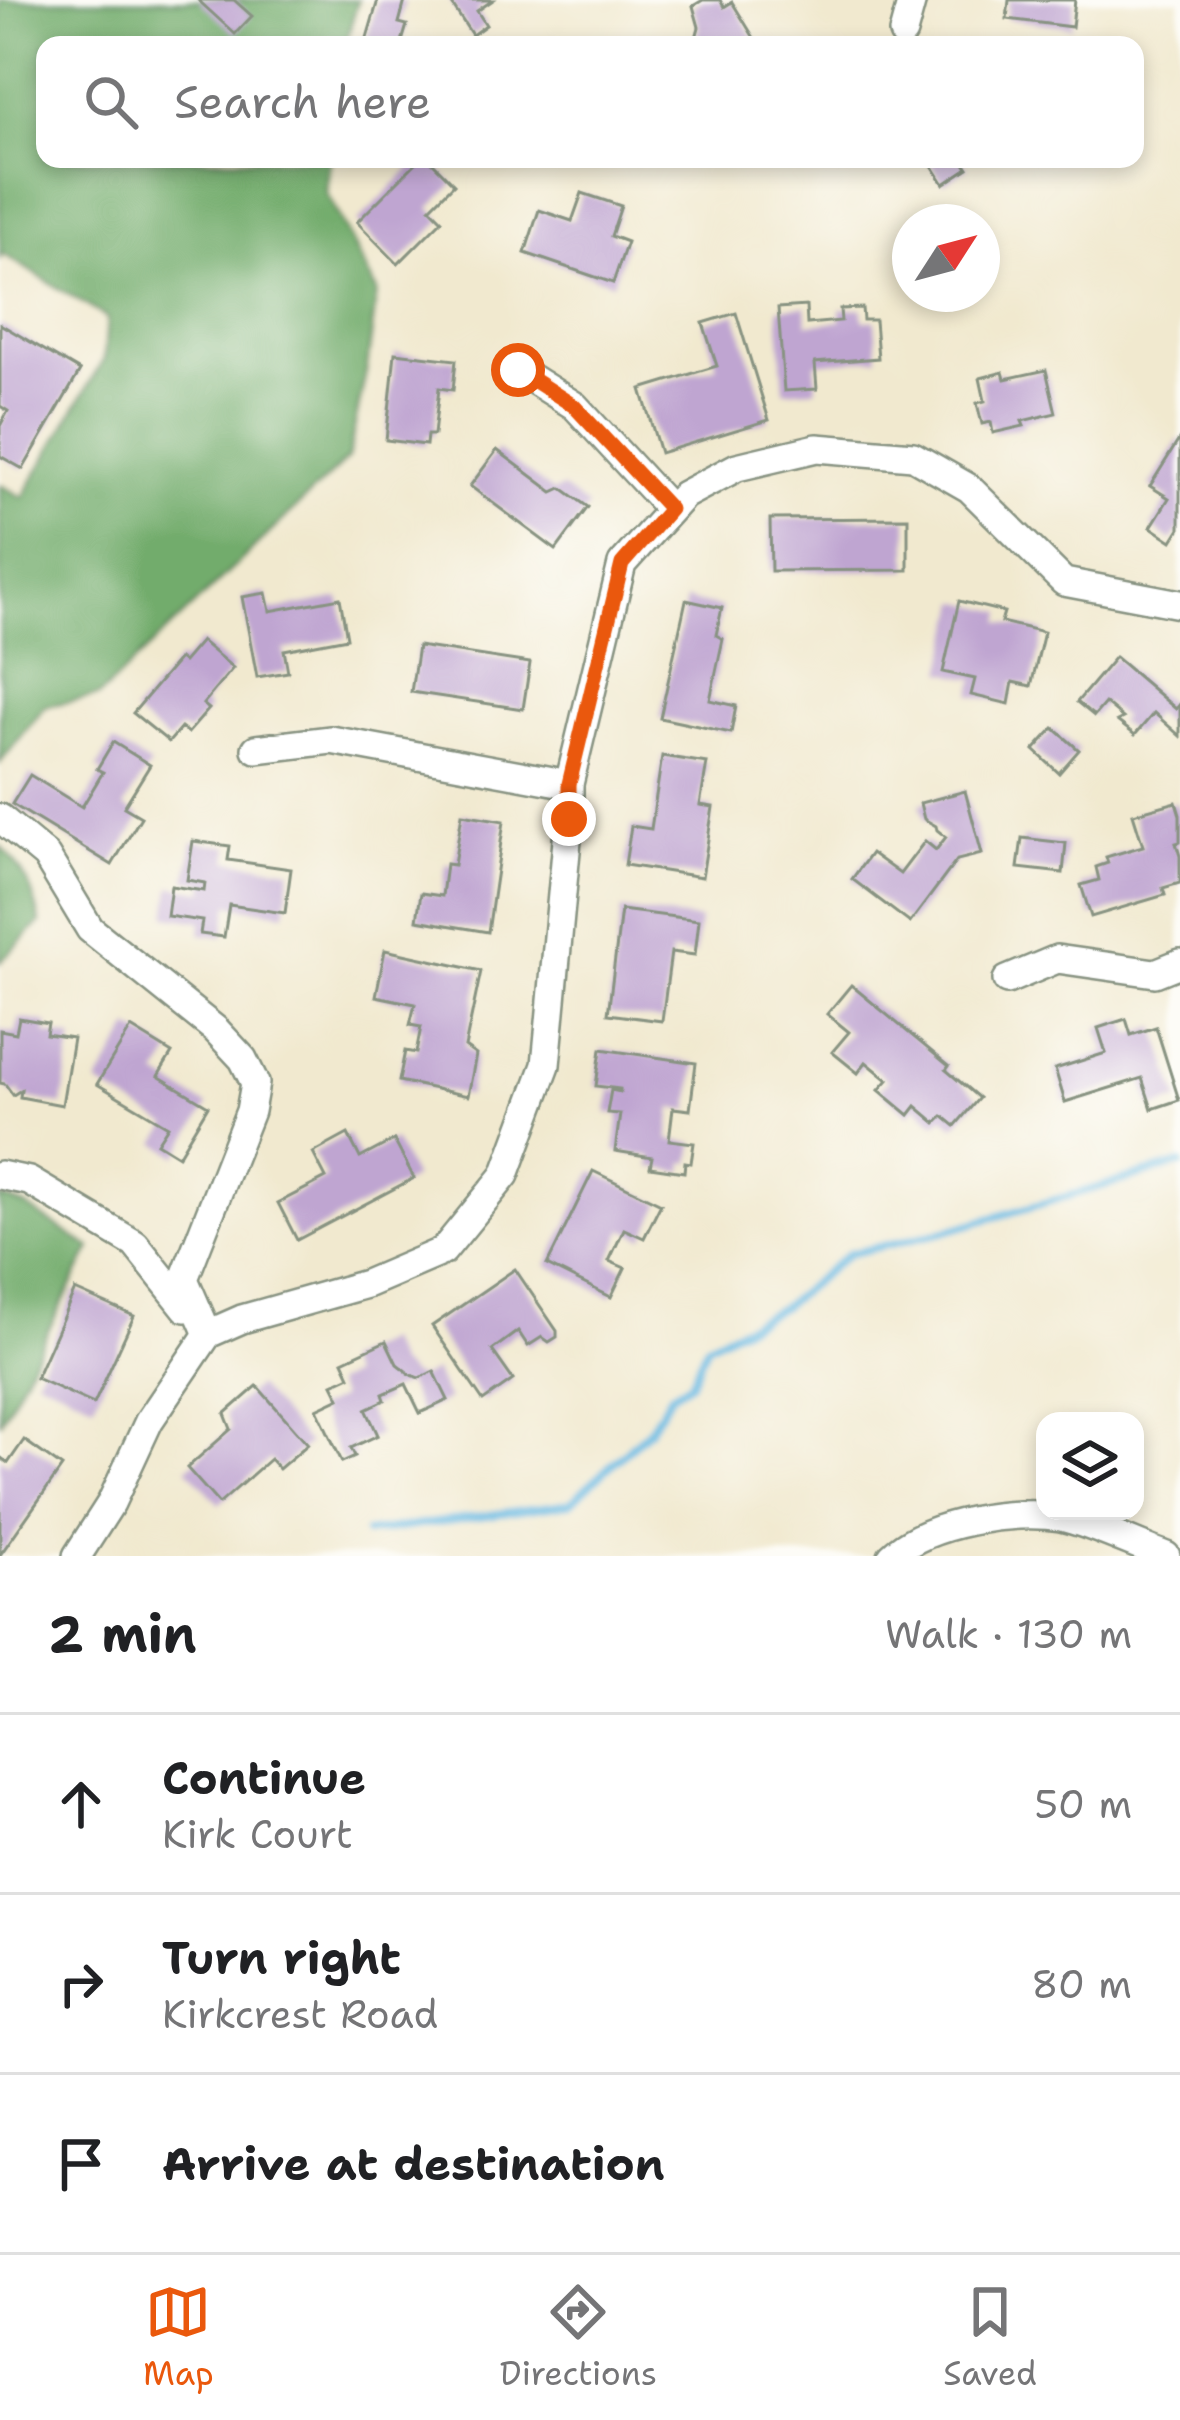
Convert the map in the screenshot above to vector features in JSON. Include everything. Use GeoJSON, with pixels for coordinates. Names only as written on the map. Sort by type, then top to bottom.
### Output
{"type":"FeatureCollection","features":[{"type":"Feature","properties":{"kind":"street"},"geometry":{"type":"LineString","coordinates":[[903,33],[912,0]]}},
{"type":"Feature","properties":{"kind":"street"},"geometry":{"type":"LineString","coordinates":[[518,370],[574,406],[670,509]]}},
{"type":"Feature","properties":{"kind":"street"},"geometry":{"type":"LineString","coordinates":[[77,1556],[111,1503],[149,1421],[208,1334],[242,1318],[366,1284],[443,1251],[505,1175],[546,1065],[569,784],[622,564],[684,495],[737,467],[817,448],[913,456],[969,488],[1064,582],[1180,604]]}},
{"type":"Feature","properties":{"kind":"street"},"geometry":{"type":"LineString","coordinates":[[256,749],[332,740],[569,784]]}},
{"type":"Feature","properties":{"kind":"street"},"geometry":{"type":"LineString","coordinates":[[0,818],[46,856],[90,929],[216,1030],[243,1059],[255,1083],[250,1111],[184,1279],[208,1334]]}},
{"type":"Feature","properties":{"kind":"street"},"geometry":{"type":"LineString","coordinates":[[1007,980],[1057,958],[1155,973],[1180,962]]}},
{"type":"Feature","properties":{"kind":"street"},"geometry":{"type":"LineString","coordinates":[[0,1175],[29,1180],[135,1244],[208,1334]]}},
{"type":"Feature","properties":{"kind":"street"},"geometry":{"type":"LineString","coordinates":[[892,1556],[952,1525],[1006,1515],[1062,1517],[1166,1556]]}},
{"type":"Feature","properties":{"kind":"green space"},"geometry":{"type":"Polygon","coordinates":[[[0,0],[358,0],[348,36],[36,36],[36,168],[329,168],[326,192],[377,292],[348,458],[99,696],[45,706],[0,763],[0,485],[23,497],[104,359],[107,318],[3,254],[0,258],[0,0]]]}},
{"type":"Feature","properties":{"kind":"green space"},"geometry":{"type":"Polygon","coordinates":[[[0,846],[27,881],[40,923],[0,962],[0,846]]]}},
{"type":"Feature","properties":{"kind":"green space"},"geometry":{"type":"Polygon","coordinates":[[[0,1197],[25,1206],[91,1248],[0,1423],[0,1197]]]}},
{"type":"Feature","properties":{"kind":"building"},"geometry":{"type":"Polygon","coordinates":[[[198,0],[234,0],[252,16],[235,34],[198,0]]]}},
{"type":"Feature","properties":{"kind":"building"},"geometry":{"type":"Polygon","coordinates":[[[378,0],[405,1],[399,23],[407,25],[404,36],[368,36],[378,0]]]}},
{"type":"Feature","properties":{"kind":"building"},"geometry":{"type":"Polygon","coordinates":[[[449,0],[493,0],[477,11],[486,25],[472,35],[449,0]]]}},
{"type":"Feature","properties":{"kind":"building"},"geometry":{"type":"Polygon","coordinates":[[[703,0],[720,0],[724,7],[732,2],[753,36],[696,36],[693,6],[703,0]]]}},
{"type":"Feature","properties":{"kind":"building"},"geometry":{"type":"Polygon","coordinates":[[[1009,0],[1075,0],[1072,27],[1007,19],[1009,0]]]}},
{"type":"Feature","properties":{"kind":"building"},"geometry":{"type":"Polygon","coordinates":[[[411,168],[438,168],[454,184],[430,208],[442,220],[398,264],[357,222],[411,168]]]}},
{"type":"Feature","properties":{"kind":"building"},"geometry":{"type":"Polygon","coordinates":[[[934,168],[968,168],[944,184],[934,168]]]}},
{"type":"Feature","properties":{"kind":"building"},"geometry":{"type":"Polygon","coordinates":[[[582,193],[621,206],[611,236],[627,242],[613,283],[525,253],[539,210],[572,221],[582,193]]]}},
{"type":"Feature","properties":{"kind":"building"},"geometry":{"type":"Polygon","coordinates":[[[806,306],[807,324],[841,321],[840,309],[862,308],[863,320],[875,320],[878,358],[815,363],[817,389],[784,391],[778,308],[806,306]]]}},
{"type":"Feature","properties":{"kind":"building"},"geometry":{"type":"Polygon","coordinates":[[[736,313],[769,420],[660,453],[641,389],[717,366],[703,323],[736,313]]]}},
{"type":"Feature","properties":{"kind":"building"},"geometry":{"type":"Polygon","coordinates":[[[0,324],[80,371],[23,469],[0,456],[0,426],[8,411],[0,406],[0,324]]]}},
{"type":"Feature","properties":{"kind":"building"},"geometry":{"type":"Polygon","coordinates":[[[395,353],[456,360],[453,390],[439,388],[434,435],[427,435],[426,445],[386,440],[395,353]]]}},
{"type":"Feature","properties":{"kind":"building"},"geometry":{"type":"Polygon","coordinates":[[[1046,370],[1056,413],[993,433],[991,422],[982,424],[977,403],[985,401],[980,378],[1003,372],[1005,379],[1046,370]]]}},
{"type":"Feature","properties":{"kind":"building"},"geometry":{"type":"Polygon","coordinates":[[[1180,438],[1180,528],[1172,541],[1151,527],[1169,498],[1150,486],[1180,438]]]}},
{"type":"Feature","properties":{"kind":"building"},"geometry":{"type":"Polygon","coordinates":[[[497,450],[553,492],[562,488],[588,507],[556,550],[470,486],[497,450]]]}},
{"type":"Feature","properties":{"kind":"building"},"geometry":{"type":"Polygon","coordinates":[[[908,518],[908,570],[771,571],[770,519],[908,518]]]}},
{"type":"Feature","properties":{"kind":"building"},"geometry":{"type":"Polygon","coordinates":[[[266,593],[270,611],[340,598],[347,638],[284,650],[288,672],[257,677],[242,597],[266,593]]]}},
{"type":"Feature","properties":{"kind":"building"},"geometry":{"type":"Polygon","coordinates":[[[686,600],[722,608],[716,635],[723,639],[710,700],[736,706],[731,733],[660,718],[686,600]]]}},
{"type":"Feature","properties":{"kind":"building"},"geometry":{"type":"Polygon","coordinates":[[[959,601],[1004,612],[1001,622],[1044,632],[1031,686],[1013,682],[1009,704],[971,695],[975,679],[943,672],[959,601]]]}},
{"type":"Feature","properties":{"kind":"building"},"geometry":{"type":"Polygon","coordinates":[[[201,641],[233,668],[203,704],[209,709],[188,733],[181,728],[169,742],[133,713],[179,659],[183,662],[201,641]]]}},
{"type":"Feature","properties":{"kind":"building"},"geometry":{"type":"Polygon","coordinates":[[[418,646],[530,663],[523,709],[411,692],[418,646]]]}},
{"type":"Feature","properties":{"kind":"building"},"geometry":{"type":"Polygon","coordinates":[[[1115,657],[1176,709],[1180,704],[1180,736],[1154,713],[1135,735],[1105,703],[1094,716],[1077,702],[1115,657]]]}},
{"type":"Feature","properties":{"kind":"building"},"geometry":{"type":"Polygon","coordinates":[[[1054,728],[1079,750],[1059,773],[1034,750],[1054,728]]]}},
{"type":"Feature","properties":{"kind":"building"},"geometry":{"type":"Polygon","coordinates":[[[113,742],[150,765],[124,807],[141,817],[112,865],[12,804],[30,775],[82,807],[103,772],[97,769],[113,742]]]}},
{"type":"Feature","properties":{"kind":"building"},"geometry":{"type":"Polygon","coordinates":[[[662,756],[707,763],[700,805],[713,807],[702,877],[625,865],[631,826],[651,829],[662,756]]]}},
{"type":"Feature","properties":{"kind":"building"},"geometry":{"type":"Polygon","coordinates":[[[965,791],[982,854],[957,860],[910,923],[852,879],[871,853],[900,874],[925,841],[936,850],[946,837],[924,819],[920,803],[965,791]]]}},
{"type":"Feature","properties":{"kind":"building"},"geometry":{"type":"Polygon","coordinates":[[[1176,802],[1180,883],[1163,888],[1165,895],[1091,917],[1081,885],[1099,880],[1096,867],[1108,863],[1106,857],[1143,846],[1133,814],[1176,802]]]}},
{"type":"Feature","properties":{"kind":"building"},"geometry":{"type":"Polygon","coordinates":[[[462,814],[504,821],[488,932],[417,920],[421,893],[442,896],[446,864],[454,865],[462,814]]]}},
{"type":"Feature","properties":{"kind":"building"},"geometry":{"type":"Polygon","coordinates":[[[1022,838],[1066,843],[1063,873],[1018,868],[1022,838]]]}},
{"type":"Feature","properties":{"kind":"building"},"geometry":{"type":"Polygon","coordinates":[[[193,841],[230,846],[228,860],[291,869],[285,913],[229,905],[224,937],[200,934],[202,921],[167,916],[171,886],[204,891],[205,883],[187,880],[193,841]]]}},
{"type":"Feature","properties":{"kind":"building"},"geometry":{"type":"Polygon","coordinates":[[[621,910],[699,920],[695,955],[671,952],[662,1021],[608,1014],[621,910]]]}},
{"type":"Feature","properties":{"kind":"building"},"geometry":{"type":"Polygon","coordinates":[[[385,950],[481,971],[465,1047],[476,1055],[468,1096],[399,1081],[405,1051],[416,1053],[421,1027],[410,1025],[415,1004],[376,996],[385,950]]]}},
{"type":"Feature","properties":{"kind":"building"},"geometry":{"type":"Polygon","coordinates":[[[851,985],[949,1066],[946,1070],[979,1098],[955,1126],[943,1116],[936,1123],[916,1106],[909,1115],[879,1090],[888,1080],[866,1062],[858,1073],[832,1052],[849,1032],[827,1014],[851,985]]]}},
{"type":"Feature","properties":{"kind":"building"},"geometry":{"type":"Polygon","coordinates":[[[19,1018],[48,1023],[46,1034],[73,1038],[62,1105],[20,1097],[21,1090],[13,1095],[0,1083],[0,1030],[16,1033],[19,1018]]]}},
{"type":"Feature","properties":{"kind":"building"},"geometry":{"type":"Polygon","coordinates":[[[1126,1019],[1131,1035],[1156,1027],[1179,1100],[1152,1109],[1142,1078],[1065,1102],[1055,1069],[1106,1053],[1098,1028],[1126,1019]]]}},
{"type":"Feature","properties":{"kind":"building"},"geometry":{"type":"Polygon","coordinates":[[[131,1028],[172,1053],[158,1076],[208,1106],[178,1156],[157,1143],[168,1126],[97,1084],[131,1028]]]}},
{"type":"Feature","properties":{"kind":"building"},"geometry":{"type":"Polygon","coordinates":[[[601,1049],[696,1063],[690,1110],[673,1108],[669,1140],[694,1143],[691,1163],[685,1162],[684,1172],[650,1167],[652,1157],[615,1151],[620,1114],[607,1113],[611,1090],[620,1089],[596,1086],[601,1049]]]}},
{"type":"Feature","properties":{"kind":"building"},"geometry":{"type":"Polygon","coordinates":[[[348,1134],[360,1158],[394,1140],[414,1178],[297,1240],[278,1203],[326,1178],[313,1153],[348,1134]]]}},
{"type":"Feature","properties":{"kind":"building"},"geometry":{"type":"Polygon","coordinates":[[[593,1171],[661,1204],[644,1238],[624,1229],[609,1261],[625,1268],[611,1297],[547,1265],[593,1171]]]}},
{"type":"Feature","properties":{"kind":"building"},"geometry":{"type":"Polygon","coordinates":[[[515,1269],[557,1337],[549,1342],[542,1337],[528,1346],[518,1331],[492,1350],[513,1380],[483,1401],[432,1326],[515,1269]]]}},
{"type":"Feature","properties":{"kind":"building"},"geometry":{"type":"Polygon","coordinates":[[[75,1290],[134,1316],[94,1404],[36,1378],[75,1290]]]}},
{"type":"Feature","properties":{"kind":"building"},"geometry":{"type":"Polygon","coordinates":[[[386,1341],[397,1364],[411,1375],[420,1378],[434,1371],[448,1400],[420,1413],[406,1384],[383,1394],[385,1400],[366,1409],[378,1435],[351,1448],[355,1456],[342,1462],[317,1409],[340,1398],[333,1384],[350,1376],[343,1361],[386,1341]]]}},
{"type":"Feature","properties":{"kind":"building"},"geometry":{"type":"Polygon","coordinates":[[[257,1386],[308,1444],[279,1469],[270,1459],[219,1504],[187,1468],[231,1429],[225,1414],[257,1386]]]}},
{"type":"Feature","properties":{"kind":"building"},"geometry":{"type":"Polygon","coordinates":[[[24,1440],[62,1467],[0,1555],[0,1457],[8,1463],[24,1440]]]}},
{"type":"Feature","properties":{"kind":"waterway"},"geometry":{"type":"LineString","coordinates":[[366,1533],[570,1503],[650,1429],[671,1394],[691,1382],[707,1345],[784,1306],[848,1254],[943,1232],[1180,1164]]}},
{"type":"Feature","properties":{"kind":"route"},"geometry":{"type":"LineString","coordinates":[[518,370],[574,406],[670,509],[622,564],[569,784],[569,819]]}}]}
